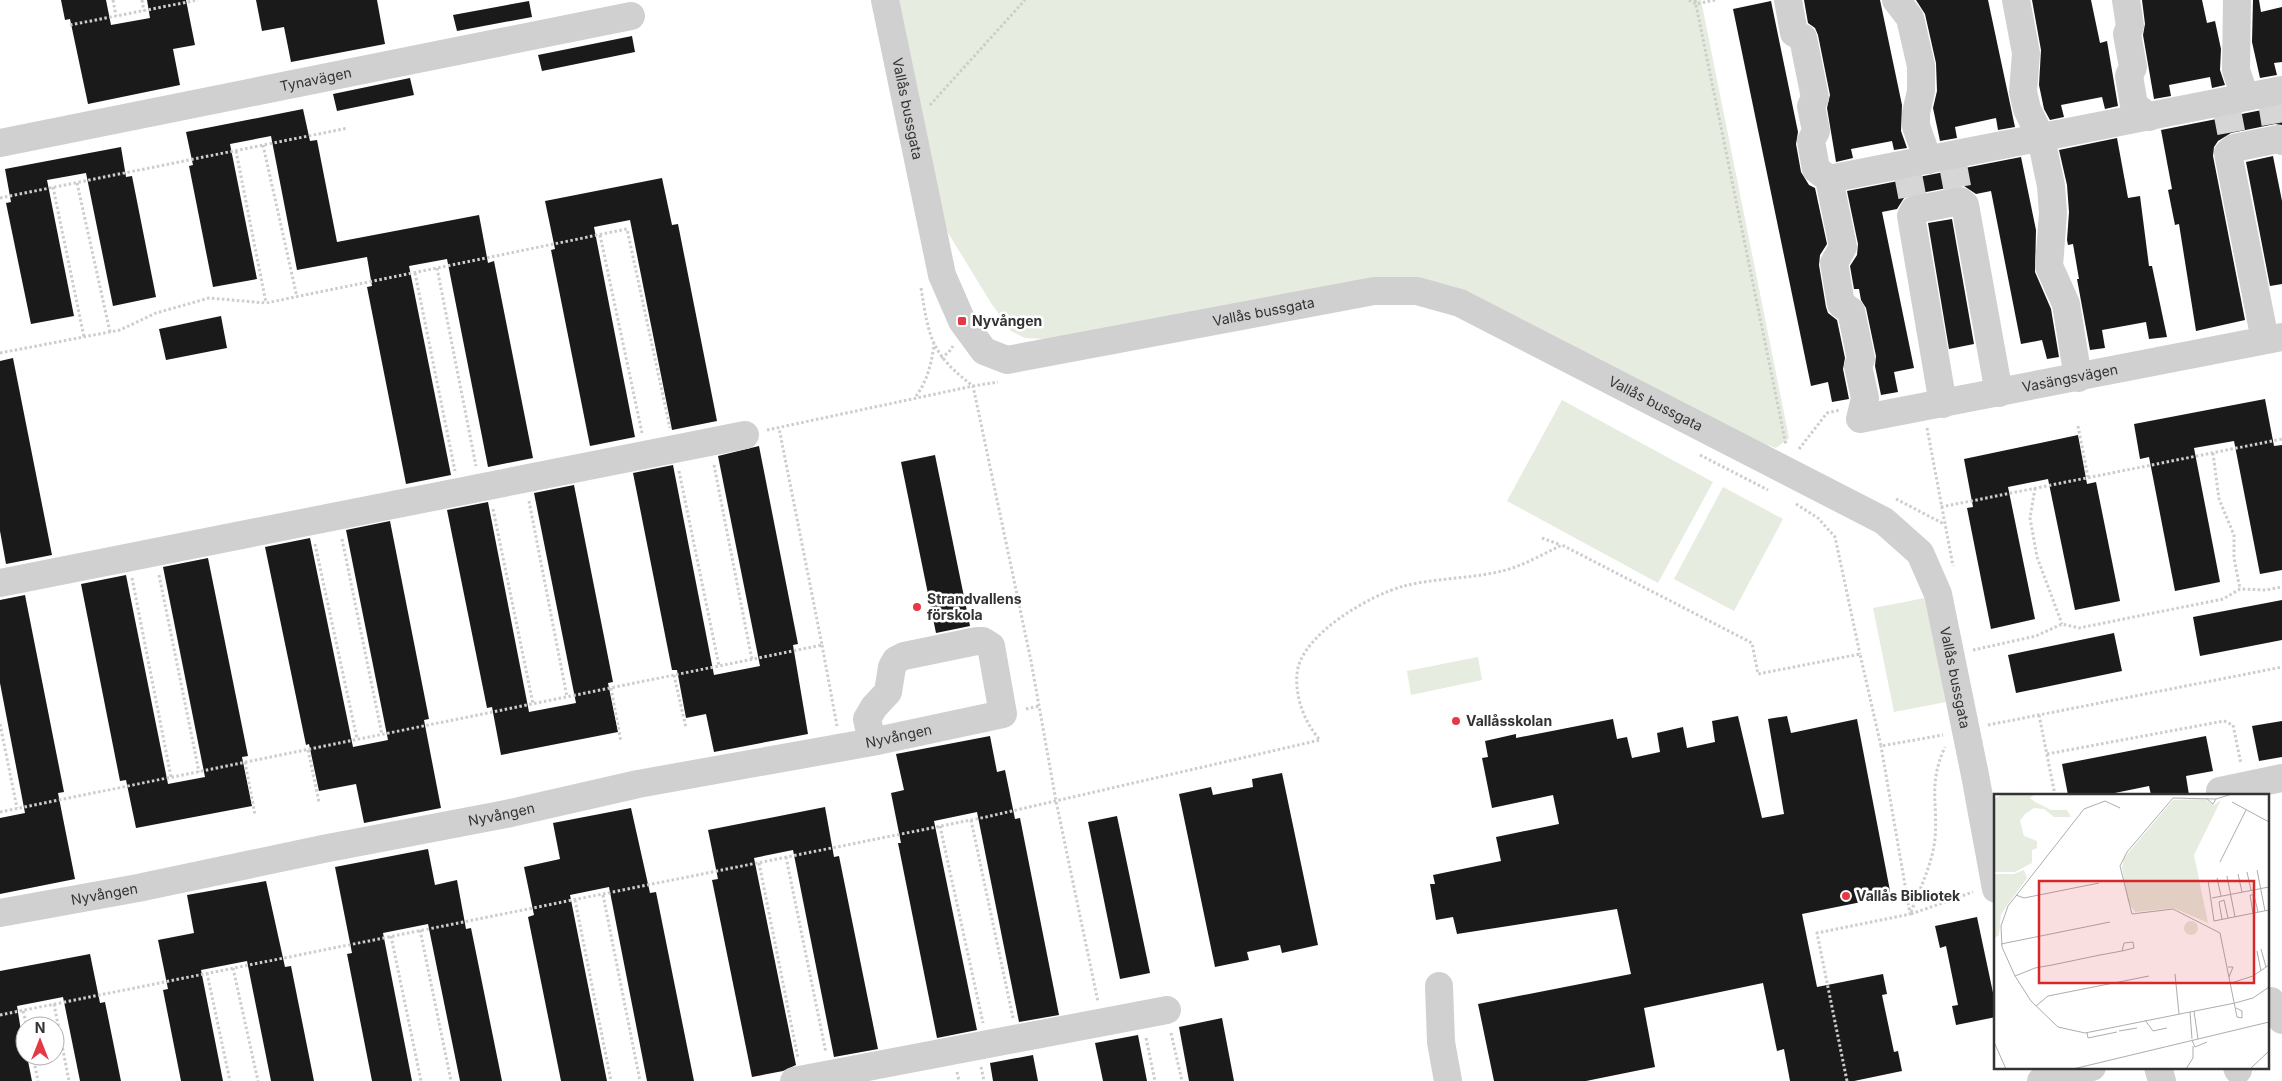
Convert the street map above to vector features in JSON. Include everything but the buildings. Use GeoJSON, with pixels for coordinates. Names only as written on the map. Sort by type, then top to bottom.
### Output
{"type":"FeatureCollection","features":[{"type":"Feature","properties":{"kind":"street","name":"Vallås bussgata"},"geometry":{"type":"LineString","coordinates":[[885,0],[929,218],[946,267],[965,311],[986,336],[1007,347],[1037,354],[1374,291],[1417,291],[1460,303],[1884,521],[1920,553],[1938,594],[1960,732],[1994,883]]}},
{"type":"Feature","properties":{"kind":"street"},"geometry":{"type":"LineString","coordinates":[[1788,0],[1794,32],[1803,38],[1815,98],[1811,106],[1816,131],[1812,141],[1816,169],[1829,179],[1843,247],[1834,263],[1841,304],[1851,311],[1862,359],[1858,366],[1865,398],[1860,419]]}},
{"type":"Feature","properties":{"kind":"street"},"geometry":{"type":"LineString","coordinates":[[1896,0],[1910,18],[1921,66],[1921,92],[1916,113],[1916,126],[1929,162]]}},
{"type":"Feature","properties":{"kind":"street"},"geometry":{"type":"LineString","coordinates":[[2016,0],[2026,53],[2022,92],[2027,109],[2041,138],[2051,186],[2053,204],[2049,266],[2066,304],[2078,378]]}},
{"type":"Feature","properties":{"kind":"street"},"geometry":{"type":"LineString","coordinates":[[2126,0],[2130,26],[2127,34],[2133,67],[2129,76],[2134,105],[2149,116]]}},
{"type":"Feature","properties":{"kind":"street"},"geometry":{"type":"LineString","coordinates":[[1829,179],[1929,162],[2149,116],[2253,97],[2236,70],[2237,0]]}},
{"type":"Feature","properties":{"kind":"street","name":"Tynavägen"},"geometry":{"type":"LineString","coordinates":[[0,143],[631,16]]}},
{"type":"Feature","properties":{"kind":"street"},"geometry":{"type":"LineString","coordinates":[[2274,338],[2228,153],[2233,145],[2279,138]]}},
{"type":"Feature","properties":{"kind":"street"},"geometry":{"type":"LineString","coordinates":[[1943,404],[1911,216],[1914,208],[1960,199],[1965,205],[1999,393]]}},
{"type":"Feature","properties":{"kind":"street","name":"Vasängsvägen"},"geometry":{"type":"LineString","coordinates":[[1860,419],[2078,378],[2274,338]]}},
{"type":"Feature","properties":{"kind":"street"},"geometry":{"type":"LineString","coordinates":[[0,583],[745,435]]}},
{"type":"Feature","properties":{"kind":"street","name":"Nyvången"},"geometry":{"type":"LineString","coordinates":[[0,913],[138,888],[272,859],[498,815],[638,784],[872,742],[1003,714],[991,646],[977,641],[904,656],[896,660],[892,667],[888,692],[874,707],[867,719],[872,742]]}},
{"type":"Feature","properties":{"kind":"street"},"geometry":{"type":"LineString","coordinates":[[2220,791],[2282,778]]}},
{"type":"Feature","properties":{"kind":"street"},"geometry":{"type":"LineString","coordinates":[[1439,986],[1441,1042],[1448,1081]]}},
{"type":"Feature","properties":{"kind":"street"},"geometry":{"type":"LineString","coordinates":[[798,1080],[1154,1012]]}},
{"type":"Feature","properties":{"kind":"street"},"geometry":{"type":"LineString","coordinates":[[2028,1068],[2030,1081]]}},
{"type":"Feature","properties":{"kind":"street"},"geometry":{"type":"LineString","coordinates":[[2041,1081],[2088,1068]]}},
{"type":"Feature","properties":{"kind":"street"},"geometry":{"type":"LineString","coordinates":[[2158,1068],[2162,1081]]}},
{"type":"Feature","properties":{"kind":"path"},"geometry":{"type":"LineString","coordinates":[[112,0],[116,16]]}},
{"type":"Feature","properties":{"kind":"path"},"geometry":{"type":"LineString","coordinates":[[142,0],[144,11]]}},
{"type":"Feature","properties":{"kind":"path"},"geometry":{"type":"LineString","coordinates":[[70,25],[198,0]]}},
{"type":"Feature","properties":{"kind":"path"},"geometry":{"type":"LineString","coordinates":[[911,128],[1025,0]]}},
{"type":"Feature","properties":{"kind":"path"},"geometry":{"type":"LineString","coordinates":[[1689,0],[1695,2],[1715,0]]}},
{"type":"Feature","properties":{"kind":"path"},"geometry":{"type":"LineString","coordinates":[[1695,2],[1788,472],[1789,499],[1818,518],[1835,537],[1881,746],[1910,914]]}},
{"type":"Feature","properties":{"kind":"path"},"geometry":{"type":"LineString","coordinates":[[0,198],[348,128]]}},
{"type":"Feature","properties":{"kind":"path"},"geometry":{"type":"LineString","coordinates":[[263,145],[297,297]]}},
{"type":"Feature","properties":{"kind":"path"},"geometry":{"type":"LineString","coordinates":[[236,151],[266,303]]}},
{"type":"Feature","properties":{"kind":"path"},"geometry":{"type":"LineString","coordinates":[[77,183],[110,332]]}},
{"type":"Feature","properties":{"kind":"path"},"geometry":{"type":"LineString","coordinates":[[53,188],[84,337]]}},
{"type":"Feature","properties":{"kind":"path"},"geometry":{"type":"LineString","coordinates":[[0,353],[120,330],[156,313],[209,298],[266,303],[627,230],[719,666]]}},
{"type":"Feature","properties":{"kind":"path"},"geometry":{"type":"LineString","coordinates":[[600,235],[646,455]]}},
{"type":"Feature","properties":{"kind":"path"},"geometry":{"type":"LineString","coordinates":[[437,268],[476,489]]}},
{"type":"Feature","properties":{"kind":"path"},"geometry":{"type":"LineString","coordinates":[[415,273],[476,489],[533,704]]}},
{"type":"Feature","properties":{"kind":"path"},"geometry":{"type":"LineString","coordinates":[[920,284],[928,328],[941,358],[973,386],[1031,661],[1056,801],[1102,1022]]}},
{"type":"Feature","properties":{"kind":"path"},"geometry":{"type":"LineString","coordinates":[[916,397],[922,389],[928,371],[934,343]]}},
{"type":"Feature","properties":{"kind":"path"},"geometry":{"type":"LineString","coordinates":[[745,435],[916,397],[1001,382]]}},
{"type":"Feature","properties":{"kind":"path"},"geometry":{"type":"LineString","coordinates":[[1788,472],[1826,413],[1842,410],[1860,419]]}},
{"type":"Feature","properties":{"kind":"path"},"geometry":{"type":"LineString","coordinates":[[2078,426],[2088,478]]}},
{"type":"Feature","properties":{"kind":"path"},"geometry":{"type":"LineString","coordinates":[[779,428],[841,747]]}},
{"type":"Feature","properties":{"kind":"path"},"geometry":{"type":"LineString","coordinates":[[1941,507],[2282,439]]}},
{"type":"Feature","properties":{"kind":"path"},"geometry":{"type":"LineString","coordinates":[[710,442],[752,660]]}},
{"type":"Feature","properties":{"kind":"path"},"geometry":{"type":"LineString","coordinates":[[1696,453],[1788,472]]}},
{"type":"Feature","properties":{"kind":"path"},"geometry":{"type":"LineString","coordinates":[[2213,453],[2220,499],[2234,535],[2234,558],[2240,589]]}},
{"type":"Feature","properties":{"kind":"path"},"geometry":{"type":"LineString","coordinates":[[525,479],[567,697]]}},
{"type":"Feature","properties":{"kind":"path"},"geometry":{"type":"LineString","coordinates":[[2035,488],[2030,518],[2036,557],[2062,624]]}},
{"type":"Feature","properties":{"kind":"path"},"geometry":{"type":"LineString","coordinates":[[337,516],[382,735]]}},
{"type":"Feature","properties":{"kind":"path"},"geometry":{"type":"LineString","coordinates":[[310,522],[358,740]]}},
{"type":"Feature","properties":{"kind":"path"},"geometry":{"type":"LineString","coordinates":[[1542,538],[1562,546],[1752,644],[1758,674],[1860,654]]}},
{"type":"Feature","properties":{"kind":"path"},"geometry":{"type":"LineString","coordinates":[[0,1015],[971,820],[1320,740],[1309,727],[1302,708],[1298,691],[1297,672],[1316,636],[1351,611],[1377,596],[1406,586],[1475,577],[1505,570],[1562,546]]}},
{"type":"Feature","properties":{"kind":"path"},"geometry":{"type":"LineString","coordinates":[[155,553],[199,772]]}},
{"type":"Feature","properties":{"kind":"path"},"geometry":{"type":"LineString","coordinates":[[128,558],[171,777]]}},
{"type":"Feature","properties":{"kind":"path"},"geometry":{"type":"LineString","coordinates":[[1971,650],[2036,636],[2062,624],[2079,628],[2223,599],[2240,589],[2266,590],[2282,587]]}},
{"type":"Feature","properties":{"kind":"path"},"geometry":{"type":"LineString","coordinates":[[0,812],[822,645]]}},
{"type":"Feature","properties":{"kind":"path"},"geometry":{"type":"LineString","coordinates":[[1881,746],[1960,732],[2282,667]]}},
{"type":"Feature","properties":{"kind":"path"},"geometry":{"type":"LineString","coordinates":[[674,675],[686,728]]}},
{"type":"Feature","properties":{"kind":"path"},"geometry":{"type":"LineString","coordinates":[[611,688],[621,742]]}},
{"type":"Feature","properties":{"kind":"path"},"geometry":{"type":"LineString","coordinates":[[2039,715],[2055,794]]}},
{"type":"Feature","properties":{"kind":"path"},"geometry":{"type":"LineString","coordinates":[[2047,754],[2224,721],[2233,725],[2246,785]]}},
{"type":"Feature","properties":{"kind":"path"},"geometry":{"type":"LineString","coordinates":[[0,724],[17,808]]}},
{"type":"Feature","properties":{"kind":"path"},"geometry":{"type":"LineString","coordinates":[[1910,914],[1931,862],[1935,838],[1934,786],[1936,768],[1960,732]]}},
{"type":"Feature","properties":{"kind":"path"},"geometry":{"type":"LineString","coordinates":[[308,750],[319,802]]}},
{"type":"Feature","properties":{"kind":"path"},"geometry":{"type":"LineString","coordinates":[[245,762],[255,815]]}},
{"type":"Feature","properties":{"kind":"path"},"geometry":{"type":"LineString","coordinates":[[971,820],[1018,1039]]}},
{"type":"Feature","properties":{"kind":"path"},"geometry":{"type":"LineString","coordinates":[[940,826],[987,1044]]}},
{"type":"Feature","properties":{"kind":"path"},"geometry":{"type":"LineString","coordinates":[[786,857],[830,1074]]}},
{"type":"Feature","properties":{"kind":"path"},"geometry":{"type":"LineString","coordinates":[[760,862],[798,1080]]}},
{"type":"Feature","properties":{"kind":"path"},"geometry":{"type":"LineString","coordinates":[[1848,1081],[1817,933],[1910,914],[1994,887]]}},
{"type":"Feature","properties":{"kind":"path"},"geometry":{"type":"LineString","coordinates":[[603,895],[640,1081]]}},
{"type":"Feature","properties":{"kind":"path"},"geometry":{"type":"LineString","coordinates":[[575,900],[611,1081]]}},
{"type":"Feature","properties":{"kind":"path"},"geometry":{"type":"LineString","coordinates":[[420,930],[450,1081]]}},
{"type":"Feature","properties":{"kind":"path"},"geometry":{"type":"LineString","coordinates":[[391,936],[421,1081]]}},
{"type":"Feature","properties":{"kind":"path"},"geometry":{"type":"LineString","coordinates":[[233,968],[258,1081]]}},
{"type":"Feature","properties":{"kind":"path"},"geometry":{"type":"LineString","coordinates":[[207,972],[230,1081]]}},
{"type":"Feature","properties":{"kind":"path"},"geometry":{"type":"LineString","coordinates":[[54,1004],[69,1081]]}},
{"type":"Feature","properties":{"kind":"path"},"geometry":{"type":"LineString","coordinates":[[24,1011],[25,1016]]}},
{"type":"Feature","properties":{"kind":"path"},"geometry":{"type":"LineString","coordinates":[[1154,1012],[1155,1081]]}},
{"type":"Feature","properties":{"kind":"path"},"geometry":{"type":"LineString","coordinates":[[1154,1012],[1182,1081]]}},
{"type":"Feature","properties":{"kind":"path"},"geometry":{"type":"LineString","coordinates":[[35,1066],[38,1081]]}},
{"type":"Feature","properties":{"kind":"shaded area"},"geometry":{"type":"Polygon","coordinates":[[[899,0],[1701,0],[1789,438],[1776,448],[1725,430],[1458,291],[1063,340],[1025,338],[1011,331],[991,303],[942,223],[899,0]]]}},
{"type":"Feature","properties":{"kind":"shaded area"},"geometry":{"type":"Polygon","coordinates":[[[1562,400],[1713,482],[1658,583],[1507,501],[1562,400]]]}},
{"type":"Feature","properties":{"kind":"shaded area"},"geometry":{"type":"Polygon","coordinates":[[[1723,487],[1783,519],[1734,611],[1674,579],[1723,487]]]}},
{"type":"Feature","properties":{"kind":"shaded area"},"geometry":{"type":"Polygon","coordinates":[[[1925,598],[1946,702],[1894,712],[1873,608],[1925,598]]]}},
{"type":"Feature","properties":{"kind":"shaded area"},"geometry":{"type":"Polygon","coordinates":[[[1478,657],[1482,680],[1411,695],[1407,671],[1478,657]]]}},
{"type":"Feature","properties":{"kind":"tunnel"},"geometry":{"type":"LineString","coordinates":[[2271,96],[2277,133]]}},
{"type":"Feature","properties":{"kind":"tunnel"},"geometry":{"type":"LineString","coordinates":[[2226,105],[2233,142]]}},
{"type":"Feature","properties":{"kind":"tunnel"},"geometry":{"type":"LineString","coordinates":[[1952,160],[1959,197]]}},
{"type":"Feature","properties":{"kind":"tunnel"},"geometry":{"type":"LineString","coordinates":[[1907,169],[1914,206]]}},
{"type":"Feature","properties":{"kind":"place","name":"Nyvången"},"geometry":{"type":"Point","coordinates":[962,321]}},
{"type":"Feature","properties":{"kind":"place","name":"Strandvallens förskola"},"geometry":{"type":"Point","coordinates":[917,607]}},
{"type":"Feature","properties":{"kind":"place","name":"Vallåsskolan"},"geometry":{"type":"Point","coordinates":[1456,721]}},
{"type":"Feature","properties":{"kind":"place","name":"Vallås Bibliotek"},"geometry":{"type":"Point","coordinates":[1846,896]}}]}
